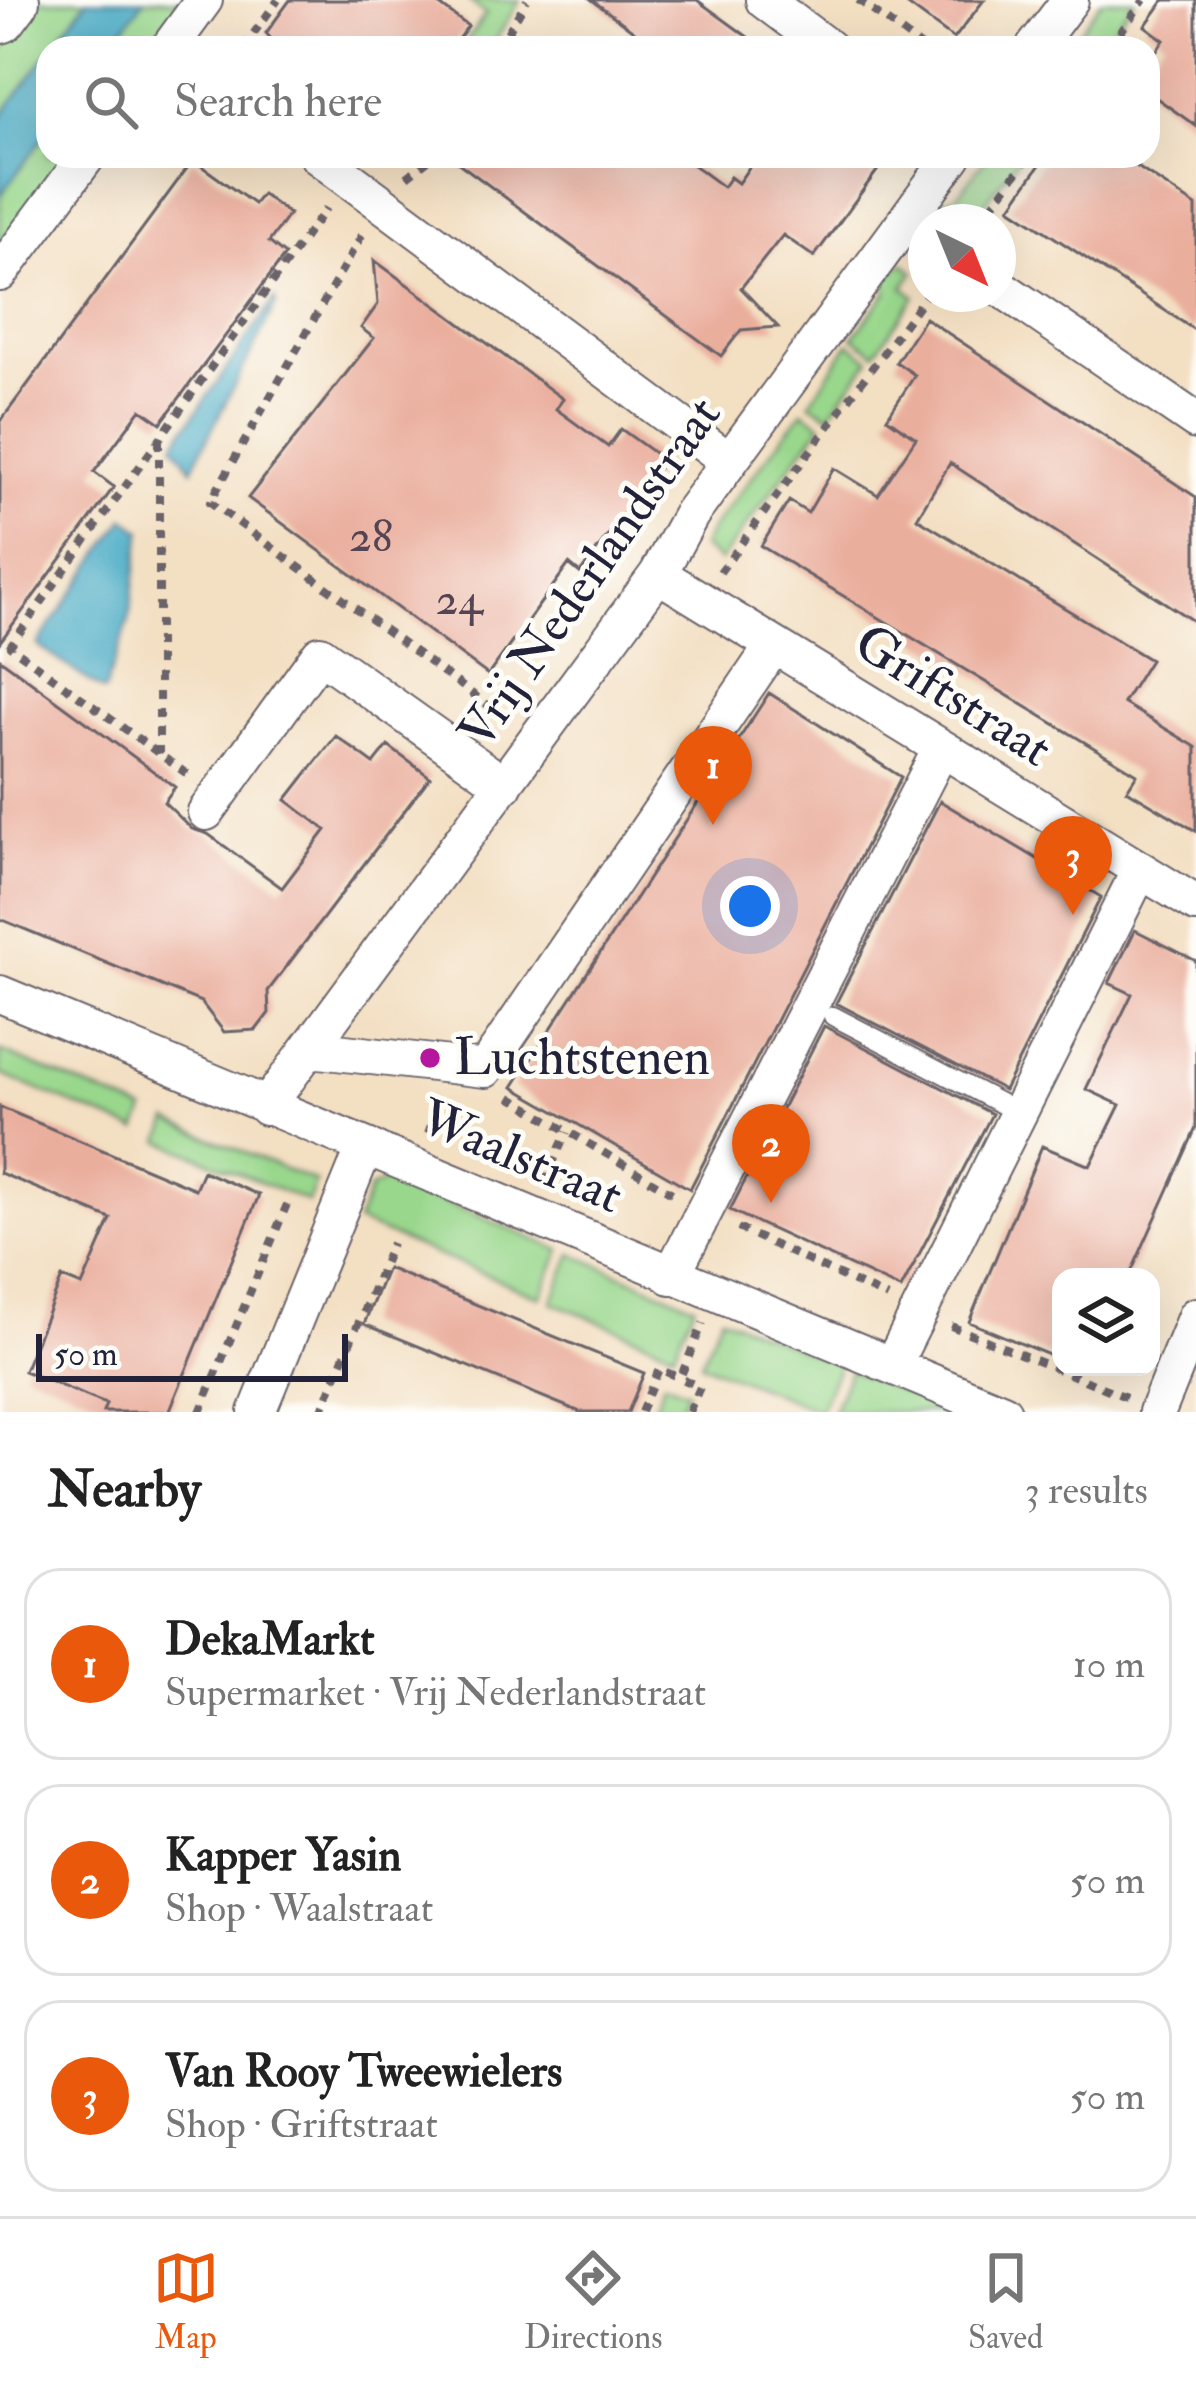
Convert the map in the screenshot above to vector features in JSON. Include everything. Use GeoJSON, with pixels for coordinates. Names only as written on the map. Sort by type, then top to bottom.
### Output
{"type":"FeatureCollection","features":[{"type":"Feature","properties":{"kind":"main road"},"geometry":{"type":"LineString","coordinates":[[0,16],[12,0]]}},
{"type":"Feature","properties":{"kind":"street"},"geometry":{"type":"LineString","coordinates":[[179,36],[204,0]]}},
{"type":"Feature","properties":{"kind":"street"},"geometry":{"type":"LineString","coordinates":[[764,0],[812,36]]}},
{"type":"Feature","properties":{"kind":"street"},"geometry":{"type":"LineString","coordinates":[[1043,36],[1070,0]]}},
{"type":"Feature","properties":{"kind":"street"},"geometry":{"type":"LineString","coordinates":[[0,273],[79,168]]}},
{"type":"Feature","properties":{"kind":"street"},"geometry":{"type":"LineString","coordinates":[[334,168],[729,461]]}},
{"type":"Feature","properties":{"kind":"street","name":"Vrij Nederlandstraat"},"geometry":{"type":"LineString","coordinates":[[928,204],[947,168]]}},
{"type":"Feature","properties":{"kind":"street","name":"Vrij Nederlandstraat"},"geometry":{"type":"LineString","coordinates":[[266,1107],[658,574],[691,514],[729,461],[908,237]]}},
{"type":"Feature","properties":{"kind":"street"},"geometry":{"type":"LineString","coordinates":[[1016,298],[1196,421]]}},
{"type":"Feature","properties":{"kind":"street","name":"Griftstraat"},"geometry":{"type":"LineString","coordinates":[[658,574],[1196,904]]}},
{"type":"Feature","properties":{"kind":"street"},"geometry":{"type":"LineString","coordinates":[[310,1049],[485,1069],[774,645]]}},
{"type":"Feature","properties":{"kind":"street"},"geometry":{"type":"LineString","coordinates":[[212,804],[320,654],[504,785]]}},
{"type":"Feature","properties":{"kind":"street"},"geometry":{"type":"LineString","coordinates":[[671,1276],[941,749]]}},
{"type":"Feature","properties":{"kind":"street"},"geometry":{"type":"LineString","coordinates":[[893,1364],[1140,870]]}},
{"type":"Feature","properties":{"kind":"street","name":"Waalstraat"},"geometry":{"type":"LineString","coordinates":[[0,994],[1003,1412]]}},
{"type":"Feature","properties":{"kind":"street"},"geometry":{"type":"LineString","coordinates":[[256,1412],[365,1147]]}},
{"type":"Feature","properties":{"kind":"street"},"geometry":{"type":"LineString","coordinates":[[1157,1411],[1196,1316]]}},
{"type":"Feature","properties":{"kind":"lane"},"geometry":{"type":"LineString","coordinates":[[833,1016],[1017,1112]]}},
{"type":"Feature","properties":{"kind":"path"},"geometry":{"type":"LineString","coordinates":[[252,36],[278,0]]}},
{"type":"Feature","properties":{"kind":"path"},"geometry":{"type":"LineString","coordinates":[[505,36],[527,0]]}},
{"type":"Feature","properties":{"kind":"path"},"geometry":{"type":"LineString","coordinates":[[858,0],[907,36]]}},
{"type":"Feature","properties":{"kind":"path"},"geometry":{"type":"LineString","coordinates":[[1118,36],[1144,0]]}},
{"type":"Feature","properties":{"kind":"path"},"geometry":{"type":"LineString","coordinates":[[993,204],[1020,168]]}},
{"type":"Feature","properties":{"kind":"path"},"geometry":{"type":"LineString","coordinates":[[212,804],[159,755],[10,646],[348,178]]}},
{"type":"Feature","properties":{"kind":"path"},"geometry":{"type":"LineString","coordinates":[[380,202],[210,502],[537,741]]}},
{"type":"Feature","properties":{"kind":"path"},"geometry":{"type":"LineString","coordinates":[[700,600],[914,312]]}},
{"type":"Feature","properties":{"kind":"path"},"geometry":{"type":"LineString","coordinates":[[159,440],[159,755]]}},
{"type":"Feature","properties":{"kind":"path"},"geometry":{"type":"LineString","coordinates":[[416,1168],[454,1065]]}},
{"type":"Feature","properties":{"kind":"path"},"geometry":{"type":"LineString","coordinates":[[529,1216],[567,1132]]}},
{"type":"Feature","properties":{"kind":"path"},"geometry":{"type":"LineString","coordinates":[[200,1412],[288,1202]]}},
{"type":"Feature","properties":{"kind":"path"},"geometry":{"type":"LineString","coordinates":[[321,1412],[392,1243]]}},
{"type":"Feature","properties":{"kind":"path"},"geometry":{"type":"LineString","coordinates":[[680,1378],[715,1294]]}},
{"type":"Feature","properties":{"kind":"path"},"geometry":{"type":"LineString","coordinates":[[919,1312],[1157,1411]]}},
{"type":"Feature","properties":{"kind":"path"},"geometry":{"type":"LineString","coordinates":[[641,1412],[658,1369],[700,1387],[689,1412]]}},
{"type":"Feature","properties":{"kind":"green space"},"geometry":{"type":"Polygon","coordinates":[[[39,0],[87,0],[60,36],[36,36],[36,69],[0,118],[0,53],[39,0]]]}},
{"type":"Feature","properties":{"kind":"green space"},"geometry":{"type":"Polygon","coordinates":[[[144,0],[182,0],[156,36],[118,36],[144,0]]]}},
{"type":"Feature","properties":{"kind":"green space"},"geometry":{"type":"Polygon","coordinates":[[[468,0],[520,0],[498,36],[470,36],[486,14],[468,0]]]}},
{"type":"Feature","properties":{"kind":"green space"},"geometry":{"type":"Polygon","coordinates":[[[1102,0],[1135,0],[1108,36],[1076,36],[1102,0]]]}},
{"type":"Feature","properties":{"kind":"green space"},"geometry":{"type":"Polygon","coordinates":[[[36,147],[36,168],[57,168],[0,245],[0,196],[36,147]]]}},
{"type":"Feature","properties":{"kind":"green space"},"geometry":{"type":"Polygon","coordinates":[[[978,168],[1011,168],[984,204],[939,203],[959,194],[978,168]]]}},
{"type":"Feature","properties":{"kind":"green space"},"geometry":{"type":"Polygon","coordinates":[[[903,263],[908,267],[904,287],[908,306],[875,353],[853,337],[887,292],[885,276],[903,263]]]}},
{"type":"Feature","properties":{"kind":"green space"},"geometry":{"type":"Polygon","coordinates":[[[849,343],[870,359],[829,415],[810,403],[849,343]]]}},
{"type":"Feature","properties":{"kind":"green space"},"geometry":{"type":"Polygon","coordinates":[[[803,411],[822,424],[720,561],[702,547],[709,532],[803,411]]]}},
{"type":"Feature","properties":{"kind":"green space"},"geometry":{"type":"Polygon","coordinates":[[[0,1051],[145,1111],[137,1131],[0,1074],[0,1051]]]}},
{"type":"Feature","properties":{"kind":"green space"},"geometry":{"type":"Polygon","coordinates":[[[169,1121],[316,1182],[308,1202],[161,1141],[169,1121]]]}},
{"type":"Feature","properties":{"kind":"green space"},"geometry":{"type":"Polygon","coordinates":[[[389,1179],[561,1250],[540,1297],[357,1222],[370,1189],[389,1179]]]}},
{"type":"Feature","properties":{"kind":"green space"},"geometry":{"type":"Polygon","coordinates":[[[572,1254],[694,1305],[674,1352],[552,1302],[572,1254]]]}},
{"type":"Feature","properties":{"kind":"green space"},"geometry":{"type":"Polygon","coordinates":[[[721,1316],[839,1365],[819,1411],[701,1363],[721,1316]]]}},
{"type":"Feature","properties":{"kind":"green space"},"geometry":{"type":"Polygon","coordinates":[[[850,1370],[952,1412],[833,1412],[850,1370]]]}},
{"type":"Feature","properties":{"kind":"green space"},"geometry":{"type":"Polygon","coordinates":[[[664,1382],[687,1391],[678,1412],[652,1412],[664,1382]]]}},
{"type":"Feature","properties":{"kind":"water"},"geometry":{"type":"Polygon","coordinates":[[[87,0],[144,0],[118,36],[61,36],[87,0]]]}},
{"type":"Feature","properties":{"kind":"water"},"geometry":{"type":"Polygon","coordinates":[[[36,69],[36,147],[0,196],[0,118],[36,69]]]}},
{"type":"Feature","properties":{"kind":"water"},"geometry":{"type":"Polygon","coordinates":[[[275,299],[276,304],[192,469],[174,444],[275,299]]]}},
{"type":"Feature","properties":{"kind":"water"},"geometry":{"type":"Polygon","coordinates":[[[125,518],[142,531],[129,621],[104,692],[37,645],[125,518]]]}},
{"type":"Feature","properties":{"kind":"building"},"geometry":{"type":"Polygon","coordinates":[[[290,0],[433,0],[468,26],[460,36],[266,33],[290,0]]]}},
{"type":"Feature","properties":{"kind":"building"},"geometry":{"type":"Polygon","coordinates":[[[592,0],[697,0],[746,36],[640,36],[592,0]]]}},
{"type":"Feature","properties":{"kind":"building"},"geometry":{"type":"Polygon","coordinates":[[[901,0],[984,0],[956,36],[901,0]]]}},
{"type":"Feature","properties":{"kind":"building"},"geometry":{"type":"Polygon","coordinates":[[[1164,0],[1196,0],[1196,126],[1160,100],[1160,46],[1164,40],[1145,26],[1164,0]]]}},
{"type":"Feature","properties":{"kind":"building"},"geometry":{"type":"Polygon","coordinates":[[[187,168],[204,168],[254,204],[262,194],[289,214],[269,242],[285,255],[161,423],[141,409],[94,472],[114,487],[0,642],[0,422],[187,168]]]}},
{"type":"Feature","properties":{"kind":"building"},"geometry":{"type":"Polygon","coordinates":[[[465,168],[697,168],[723,187],[730,177],[738,183],[749,168],[879,168],[814,257],[783,235],[741,288],[778,327],[741,330],[721,356],[465,168]]]}},
{"type":"Feature","properties":{"kind":"building"},"geometry":{"type":"Polygon","coordinates":[[[1038,168],[1139,168],[1196,206],[1196,331],[1016,212],[1013,204],[1038,168]]]}},
{"type":"Feature","properties":{"kind":"building"},"geometry":{"type":"Polygon","coordinates":[[[374,260],[563,399],[556,409],[608,447],[621,429],[664,460],[580,573],[569,564],[488,675],[248,498],[374,338],[361,328],[378,304],[374,260]]]}},
{"type":"Feature","properties":{"kind":"building"},"geometry":{"type":"Polygon","coordinates":[[[925,318],[1196,497],[1196,623],[950,463],[917,518],[1150,660],[1123,703],[1196,747],[1196,831],[1127,790],[1137,774],[761,546],[789,501],[808,513],[834,468],[878,495],[916,438],[887,418],[915,375],[896,362],[925,318]]]}},
{"type":"Feature","properties":{"kind":"building"},"geometry":{"type":"Polygon","coordinates":[[[0,659],[175,787],[164,802],[192,829],[208,834],[282,888],[326,830],[286,800],[336,736],[374,764],[388,746],[430,777],[268,991],[269,1013],[256,1030],[224,1032],[201,1002],[0,919],[0,659]]]}},
{"type":"Feature","properties":{"kind":"building"},"geometry":{"type":"Polygon","coordinates":[[[769,693],[901,777],[690,1189],[513,1087],[769,693]]]}},
{"type":"Feature","properties":{"kind":"building"},"geometry":{"type":"Polygon","coordinates":[[[940,801],[1101,897],[1004,1090],[836,1003],[940,801]]]}},
{"type":"Feature","properties":{"kind":"building"},"geometry":{"type":"Polygon","coordinates":[[[1135,930],[1196,961],[1196,1128],[1133,1268],[1052,1268],[1052,1356],[969,1322],[1042,1146],[1090,1166],[1120,1105],[1086,1089],[1132,994],[1109,983],[1135,930]]]}},
{"type":"Feature","properties":{"kind":"building"},"geometry":{"type":"Polygon","coordinates":[[[824,1026],[992,1114],[901,1289],[730,1210],[824,1026]]]}},
{"type":"Feature","properties":{"kind":"building"},"geometry":{"type":"Polygon","coordinates":[[[0,1107],[195,1189],[203,1171],[259,1195],[169,1412],[103,1412],[106,1404],[24,1371],[62,1278],[82,1286],[111,1219],[0,1173],[0,1107]]]}},
{"type":"Feature","properties":{"kind":"building"},"geometry":{"type":"Polygon","coordinates":[[[387,1268],[644,1373],[628,1412],[580,1412],[364,1324],[387,1268]]]}},
{"type":"Feature","properties":{"kind":"place","name":"DekaMarkt"},"geometry":{"type":"Point","coordinates":[713,825]}},
{"type":"Feature","properties":{"kind":"place","name":"Van Rooy Tweewielers"},"geometry":{"type":"Point","coordinates":[1073,915]}},
{"type":"Feature","properties":{"kind":"place","name":"Luchtstenen"},"geometry":{"type":"Point","coordinates":[430,1058]}},
{"type":"Feature","properties":{"kind":"place","name":"Kapper Yasin"},"geometry":{"type":"Point","coordinates":[771,1203]}}]}
